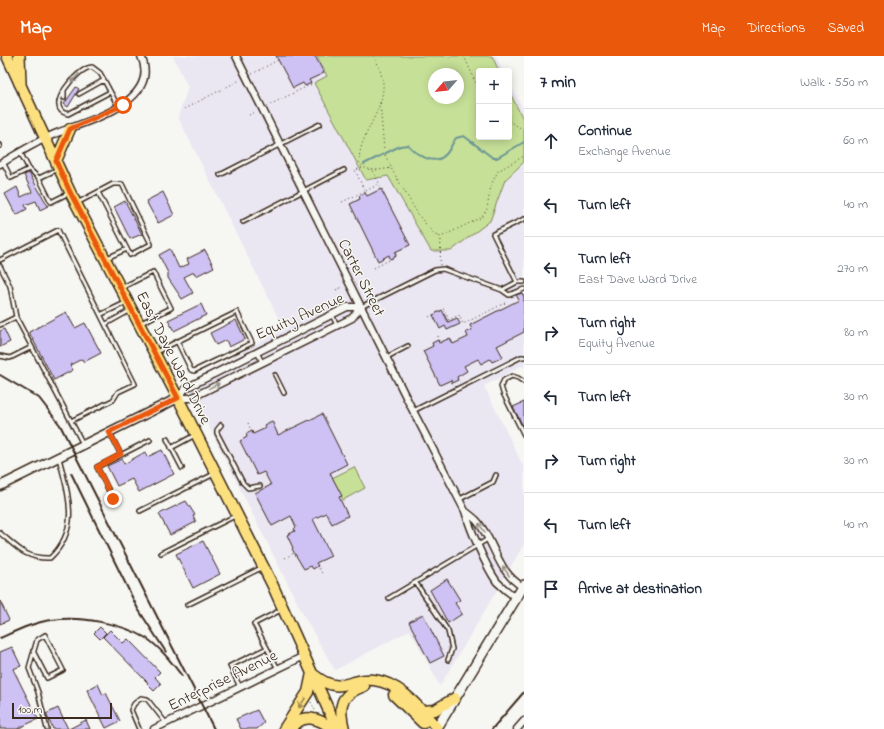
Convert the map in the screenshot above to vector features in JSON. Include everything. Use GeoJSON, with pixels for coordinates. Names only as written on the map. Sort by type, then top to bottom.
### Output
{"type":"FeatureCollection","features":[{"type":"Feature","properties":{"kind":"highway"},"geometry":{"type":"LineString","coordinates":[[20,56],[20,83]]}},
{"type":"Feature","properties":{"kind":"main road","name":"East Dave Ward Drive"},"geometry":{"type":"LineString","coordinates":[[7,56],[76,204],[178,398],[263,567],[337,729]]}},
{"type":"Feature","properties":{"kind":"main road"},"geometry":{"type":"LineString","coordinates":[[58,164],[70,129]]}},
{"type":"Feature","properties":{"kind":"main road"},"geometry":{"type":"LineString","coordinates":[[284,729],[308,692],[312,673],[325,683],[338,686],[346,686],[374,680],[387,683],[410,699],[419,713],[434,729],[455,698],[524,586]]}},
{"type":"Feature","properties":{"kind":"main road"},"geometry":{"type":"LineString","coordinates":[[344,729],[340,707],[344,698],[353,690],[364,686],[377,687],[390,692],[419,713],[435,710],[455,698]]}},
{"type":"Feature","properties":{"kind":"main road"},"geometry":{"type":"LineString","coordinates":[[419,713],[421,729]]}},
{"type":"Feature","properties":{"kind":"main road"},"geometry":{"type":"LineString","coordinates":[[292,729],[298,721],[306,718],[317,719],[326,723],[332,729]]}},
{"type":"Feature","properties":{"kind":"street"},"geometry":{"type":"LineString","coordinates":[[1,163],[45,139],[123,105],[138,91],[143,78],[144,61],[141,56]]}},
{"type":"Feature","properties":{"kind":"street","name":"Carter Street"},"geometry":{"type":"LineString","coordinates":[[236,56],[458,500],[465,511],[476,521],[512,580],[524,586]]}},
{"type":"Feature","properties":{"kind":"street","name":"Equity Avenue"},"geometry":{"type":"LineString","coordinates":[[2,483],[59,457],[178,398],[186,388],[347,307],[361,307]]}},
{"type":"Feature","properties":{"kind":"street","name":"Equity Avenue"},"geometry":{"type":"LineString","coordinates":[[178,398],[191,398],[352,318],[361,307]]}},
{"type":"Feature","properties":{"kind":"street","name":"Carter Street"},"geometry":{"type":"LineString","coordinates":[[465,511],[469,525],[478,545],[497,581],[516,598]]}},
{"type":"Feature","properties":{"kind":"street","name":"Enterprise Avenue"},"geometry":{"type":"LineString","coordinates":[[154,729],[304,656]]}},
{"type":"Feature","properties":{"kind":"street"},"geometry":{"type":"LineString","coordinates":[[517,729],[524,721]]}},
{"type":"Feature","properties":{"kind":"lane"},"geometry":{"type":"LineString","coordinates":[[110,92],[68,114],[60,111],[58,107],[58,100],[64,91],[78,74],[87,67],[96,70],[104,80],[110,92],[118,108]]}},
{"type":"Feature","properties":{"kind":"lane"},"geometry":{"type":"LineString","coordinates":[[79,94],[104,80]]}},
{"type":"Feature","properties":{"kind":"lane"},"geometry":{"type":"LineString","coordinates":[[64,91],[64,98]]}},
{"type":"Feature","properties":{"kind":"lane"},"geometry":{"type":"LineString","coordinates":[[58,107],[61,102]]}},
{"type":"Feature","properties":{"kind":"lane"},"geometry":{"type":"LineString","coordinates":[[220,175],[320,124]]}},
{"type":"Feature","properties":{"kind":"lane"},"geometry":{"type":"LineString","coordinates":[[20,152],[29,169],[40,178],[51,202],[70,192]]}},
{"type":"Feature","properties":{"kind":"lane"},"geometry":{"type":"LineString","coordinates":[[1,163],[11,178],[29,169]]}},
{"type":"Feature","properties":{"kind":"lane"},"geometry":{"type":"LineString","coordinates":[[40,178],[58,164]]}},
{"type":"Feature","properties":{"kind":"lane"},"geometry":{"type":"LineString","coordinates":[[244,222],[344,170]]}},
{"type":"Feature","properties":{"kind":"lane"},"geometry":{"type":"LineString","coordinates":[[76,204],[98,192],[113,184],[122,184],[151,244],[130,255],[98,192]]}},
{"type":"Feature","properties":{"kind":"lane"},"geometry":{"type":"LineString","coordinates":[[517,282],[493,234],[524,219]]}},
{"type":"Feature","properties":{"kind":"lane"},"geometry":{"type":"LineString","coordinates":[[0,260],[58,230],[102,314],[135,384],[118,392],[113,400],[71,421]]}},
{"type":"Feature","properties":{"kind":"lane"},"geometry":{"type":"LineString","coordinates":[[106,259],[126,249]]}},
{"type":"Feature","properties":{"kind":"lane"},"geometry":{"type":"LineString","coordinates":[[0,266],[10,286],[16,317],[83,444]]}},
{"type":"Feature","properties":{"kind":"lane"},"geometry":{"type":"LineString","coordinates":[[361,307],[435,270],[443,270],[502,290],[509,295],[524,289]]}},
{"type":"Feature","properties":{"kind":"lane"},"geometry":{"type":"LineString","coordinates":[[121,289],[153,272],[171,308],[139,324]]}},
{"type":"Feature","properties":{"kind":"lane"},"geometry":{"type":"LineString","coordinates":[[502,290],[517,282],[524,282]]}},
{"type":"Feature","properties":{"kind":"lane"},"geometry":{"type":"LineString","coordinates":[[102,314],[130,306]]}},
{"type":"Feature","properties":{"kind":"lane"},"geometry":{"type":"LineString","coordinates":[[106,324],[130,306]]}},
{"type":"Feature","properties":{"kind":"lane"},"geometry":{"type":"LineString","coordinates":[[154,353],[177,341],[237,312],[252,343],[194,371],[191,370],[177,341]]}},
{"type":"Feature","properties":{"kind":"lane"},"geometry":{"type":"LineString","coordinates":[[332,315],[337,325]]}},
{"type":"Feature","properties":{"kind":"lane"},"geometry":{"type":"LineString","coordinates":[[0,325],[16,317]]}},
{"type":"Feature","properties":{"kind":"lane"},"geometry":{"type":"LineString","coordinates":[[386,358],[408,346]]}},
{"type":"Feature","properties":{"kind":"lane"},"geometry":{"type":"LineString","coordinates":[[0,356],[10,358],[32,347]]}},
{"type":"Feature","properties":{"kind":"lane"},"geometry":{"type":"LineString","coordinates":[[257,352],[262,362]]}},
{"type":"Feature","properties":{"kind":"lane"},"geometry":{"type":"LineString","coordinates":[[413,411],[524,357]]}},
{"type":"Feature","properties":{"kind":"lane"},"geometry":{"type":"LineString","coordinates":[[275,375],[284,393]]}},
{"type":"Feature","properties":{"kind":"lane"},"geometry":{"type":"LineString","coordinates":[[524,382],[512,376],[504,380],[501,386],[524,435]]}},
{"type":"Feature","properties":{"kind":"lane"},"geometry":{"type":"LineString","coordinates":[[221,425],[217,430],[217,433],[243,483],[248,488],[260,486]]}},
{"type":"Feature","properties":{"kind":"lane"},"geometry":{"type":"LineString","coordinates":[[109,432],[121,454]]}},
{"type":"Feature","properties":{"kind":"lane"},"geometry":{"type":"LineString","coordinates":[[171,448],[196,434]]}},
{"type":"Feature","properties":{"kind":"lane"},"geometry":{"type":"LineString","coordinates":[[167,439],[182,468]]}},
{"type":"Feature","properties":{"kind":"lane"},"geometry":{"type":"LineString","coordinates":[[113,499],[97,467],[150,440]]}},
{"type":"Feature","properties":{"kind":"lane"},"geometry":{"type":"LineString","coordinates":[[0,533],[23,553],[37,558],[50,558],[58,550],[66,538],[70,519],[69,499],[59,457]]}},
{"type":"Feature","properties":{"kind":"lane"},"geometry":{"type":"LineString","coordinates":[[140,511],[216,473]]}},
{"type":"Feature","properties":{"kind":"lane"},"geometry":{"type":"LineString","coordinates":[[458,500],[493,482],[496,475]]}},
{"type":"Feature","properties":{"kind":"lane"},"geometry":{"type":"LineString","coordinates":[[161,553],[237,516]]}},
{"type":"Feature","properties":{"kind":"lane"},"geometry":{"type":"LineString","coordinates":[[389,598],[488,539]]}},
{"type":"Feature","properties":{"kind":"lane"},"geometry":{"type":"LineString","coordinates":[[187,605],[263,567]]}},
{"type":"Feature","properties":{"kind":"lane"},"geometry":{"type":"LineString","coordinates":[[416,583],[448,631],[452,649],[448,660]]}},
{"type":"Feature","properties":{"kind":"lane"},"geometry":{"type":"LineString","coordinates":[[278,669],[254,624],[283,609]]}},
{"type":"Feature","properties":{"kind":"lane"},"geometry":{"type":"LineString","coordinates":[[33,650],[47,678],[63,670],[45,635],[36,640],[33,650],[29,668],[38,692],[47,729]]}},
{"type":"Feature","properties":{"kind":"lane"},"geometry":{"type":"LineString","coordinates":[[240,687],[230,666],[267,648]]}},
{"type":"Feature","properties":{"kind":"lane"},"geometry":{"type":"LineString","coordinates":[[139,729],[131,710],[134,704],[141,698],[147,699],[166,723]]}},
{"type":"Feature","properties":{"kind":"path"},"geometry":{"type":"LineString","coordinates":[[362,168],[359,162],[362,142],[380,102],[383,85],[374,56]]}},
{"type":"Feature","properties":{"kind":"path"},"geometry":{"type":"LineString","coordinates":[[464,56],[476,83]]}},
{"type":"Feature","properties":{"kind":"path"},"geometry":{"type":"LineString","coordinates":[[184,109],[278,60]]}},
{"type":"Feature","properties":{"kind":"path"},"geometry":{"type":"LineString","coordinates":[[249,115],[312,84],[310,82]]}},
{"type":"Feature","properties":{"kind":"path"},"geometry":{"type":"LineString","coordinates":[[380,102],[384,150]]}},
{"type":"Feature","properties":{"kind":"path"},"geometry":{"type":"LineString","coordinates":[[512,123],[524,130]]}},
{"type":"Feature","properties":{"kind":"path"},"geometry":{"type":"LineString","coordinates":[[385,155],[419,216],[435,235],[441,237],[482,217],[487,209],[491,185],[498,171],[524,156]]}},
{"type":"Feature","properties":{"kind":"path"},"geometry":{"type":"LineString","coordinates":[[366,194],[355,170],[362,168],[372,170],[391,168]]}},
{"type":"Feature","properties":{"kind":"path"},"geometry":{"type":"LineString","coordinates":[[372,170],[384,193]]}},
{"type":"Feature","properties":{"kind":"path"},"geometry":{"type":"LineString","coordinates":[[342,202],[379,184]]}},
{"type":"Feature","properties":{"kind":"path"},"geometry":{"type":"LineString","coordinates":[[440,265],[441,237]]}},
{"type":"Feature","properties":{"kind":"path"},"geometry":{"type":"LineString","coordinates":[[374,268],[397,256],[396,254]]}},
{"type":"Feature","properties":{"kind":"path"},"geometry":{"type":"LineString","coordinates":[[429,317],[444,309],[449,320],[459,315],[463,324],[507,302]]}},
{"type":"Feature","properties":{"kind":"path"},"geometry":{"type":"LineString","coordinates":[[438,336],[438,341]]}},
{"type":"Feature","properties":{"kind":"path"},"geometry":{"type":"LineString","coordinates":[[457,379],[460,383]]}},
{"type":"Feature","properties":{"kind":"path"},"geometry":{"type":"LineString","coordinates":[[248,423],[252,433]]}},
{"type":"Feature","properties":{"kind":"path"},"geometry":{"type":"LineString","coordinates":[[285,558],[294,553]]}},
{"type":"Feature","properties":{"kind":"path"},"geometry":{"type":"LineString","coordinates":[[317,565],[323,575]]}},
{"type":"Feature","properties":{"kind":"path"},"geometry":{"type":"LineString","coordinates":[[310,700],[317,714]]}},
{"type":"Feature","properties":{"kind":"shaded area"},"geometry":{"type":"Polygon","coordinates":[[[173,56],[496,56],[502,68],[476,68],[476,140],[512,140],[512,88],[524,111],[524,367],[521,366],[484,386],[524,468],[524,544],[440,686],[410,630],[335,670],[305,618],[187,383],[284,329],[178,117],[188,87],[173,56]]]}},
{"type":"Feature","properties":{"kind":"green space"},"geometry":{"type":"Polygon","coordinates":[[[317,56],[492,56],[498,68],[476,68],[476,140],[512,140],[512,97],[524,121],[524,162],[505,180],[490,221],[451,251],[431,251],[388,176],[366,180],[314,83],[327,76],[317,56]]]}},
{"type":"Feature","properties":{"kind":"green space"},"geometry":{"type":"Polygon","coordinates":[[[354,467],[365,488],[343,500],[332,478],[354,467]]]}},
{"type":"Feature","properties":{"kind":"building"},"geometry":{"type":"Polygon","coordinates":[[[276,56],[315,56],[324,73],[309,80],[311,83],[305,86],[303,83],[293,88],[276,56]]]}},
{"type":"Feature","properties":{"kind":"building"},"geometry":{"type":"Polygon","coordinates":[[[76,87],[79,89],[68,107],[64,104],[76,87]]]}},
{"type":"Feature","properties":{"kind":"building"},"geometry":{"type":"Polygon","coordinates":[[[29,173],[48,206],[40,210],[36,201],[25,205],[27,209],[16,215],[5,194],[17,187],[21,197],[32,192],[24,175],[29,173]]]}},
{"type":"Feature","properties":{"kind":"building"},"geometry":{"type":"Polygon","coordinates":[[[381,189],[410,245],[395,252],[396,256],[390,259],[389,255],[378,261],[350,204],[360,199],[359,196],[365,193],[367,196],[381,189]]]}},
{"type":"Feature","properties":{"kind":"building"},"geometry":{"type":"Polygon","coordinates":[[[163,192],[174,215],[158,223],[146,201],[163,192]]]}},
{"type":"Feature","properties":{"kind":"building"},"geometry":{"type":"Polygon","coordinates":[[[125,201],[142,234],[130,239],[114,207],[125,201]]]}},
{"type":"Feature","properties":{"kind":"building"},"geometry":{"type":"Polygon","coordinates":[[[170,249],[179,268],[189,264],[187,259],[205,250],[214,267],[196,276],[194,272],[184,277],[193,293],[182,299],[168,278],[168,273],[159,255],[170,249]]]}},
{"type":"Feature","properties":{"kind":"building"},"geometry":{"type":"Polygon","coordinates":[[[522,293],[524,297],[524,332],[497,346],[503,357],[492,362],[490,359],[481,364],[478,359],[464,366],[467,371],[457,377],[458,380],[452,383],[451,380],[440,385],[423,351],[433,346],[432,343],[438,340],[439,343],[450,338],[453,344],[468,337],[466,332],[472,330],[470,325],[519,300],[516,295],[522,293]]]}},
{"type":"Feature","properties":{"kind":"building"},"geometry":{"type":"Polygon","coordinates":[[[201,304],[206,315],[174,331],[168,320],[201,304]]]}},
{"type":"Feature","properties":{"kind":"building"},"geometry":{"type":"Polygon","coordinates":[[[442,310],[448,322],[457,318],[460,324],[447,330],[445,326],[440,329],[433,315],[442,310]]]}},
{"type":"Feature","properties":{"kind":"building"},"geometry":{"type":"Polygon","coordinates":[[[66,312],[75,328],[85,323],[101,353],[84,362],[82,359],[70,365],[73,370],[54,380],[29,332],[66,312]]]}},
{"type":"Feature","properties":{"kind":"building"},"geometry":{"type":"Polygon","coordinates":[[[236,320],[245,339],[229,347],[226,340],[216,345],[210,333],[236,320]]]}},
{"type":"Feature","properties":{"kind":"building"},"geometry":{"type":"Polygon","coordinates":[[[4,329],[10,342],[0,347],[0,331],[4,329]]]}},
{"type":"Feature","properties":{"kind":"building"},"geometry":{"type":"Polygon","coordinates":[[[524,402],[524,428],[513,407],[524,402]]]}},
{"type":"Feature","properties":{"kind":"building"},"geometry":{"type":"Polygon","coordinates":[[[322,414],[347,464],[330,473],[342,496],[339,497],[348,516],[332,524],[326,513],[313,519],[331,556],[316,563],[318,566],[313,569],[311,566],[304,569],[292,549],[293,548],[287,535],[295,531],[294,529],[296,527],[291,516],[272,526],[255,493],[271,485],[264,472],[257,475],[240,441],[247,437],[246,434],[252,431],[253,434],[266,428],[264,425],[272,421],[278,435],[322,414]]]}},
{"type":"Feature","properties":{"kind":"building"},"geometry":{"type":"Polygon","coordinates":[[[162,450],[174,474],[139,492],[132,479],[117,486],[107,466],[122,459],[124,464],[145,452],[147,457],[162,450]]]}},
{"type":"Feature","properties":{"kind":"building"},"geometry":{"type":"Polygon","coordinates":[[[186,501],[195,515],[193,516],[196,522],[170,535],[159,514],[186,501]]]}},
{"type":"Feature","properties":{"kind":"building"},"geometry":{"type":"Polygon","coordinates":[[[203,541],[220,574],[193,588],[176,554],[203,541]]]}},
{"type":"Feature","properties":{"kind":"building"},"geometry":{"type":"Polygon","coordinates":[[[447,579],[460,600],[455,603],[462,614],[448,623],[430,590],[447,579]]]}},
{"type":"Feature","properties":{"kind":"building"},"geometry":{"type":"Polygon","coordinates":[[[0,601],[9,620],[0,624],[0,601]]]}},
{"type":"Feature","properties":{"kind":"building"},"geometry":{"type":"Polygon","coordinates":[[[423,614],[444,656],[430,663],[409,622],[423,614]]]}},
{"type":"Feature","properties":{"kind":"building"},"geometry":{"type":"Polygon","coordinates":[[[100,627],[106,633],[100,639],[94,633],[100,627]]]}},
{"type":"Feature","properties":{"kind":"building"},"geometry":{"type":"Polygon","coordinates":[[[110,630],[123,643],[128,639],[160,672],[155,677],[161,684],[154,691],[103,637],[110,630]]]}},
{"type":"Feature","properties":{"kind":"building"},"geometry":{"type":"Polygon","coordinates":[[[12,647],[21,666],[13,669],[38,719],[17,729],[0,729],[0,652],[12,647]]]}},
{"type":"Feature","properties":{"kind":"building"},"geometry":{"type":"Polygon","coordinates":[[[98,684],[103,695],[106,693],[120,721],[106,728],[87,690],[98,684]]]}},
{"type":"Feature","properties":{"kind":"building"},"geometry":{"type":"Polygon","coordinates":[[[58,708],[68,729],[53,729],[46,714],[58,708]]]}},
{"type":"Feature","properties":{"kind":"building"},"geometry":{"type":"Polygon","coordinates":[[[257,710],[264,723],[257,729],[241,729],[236,719],[257,710]]]}},
{"type":"Feature","properties":{"kind":"building"},"geometry":{"type":"Polygon","coordinates":[[[86,720],[90,729],[69,729],[86,720]]]}},
{"type":"Feature","properties":{"kind":"waterway"},"geometry":{"type":"LineString","coordinates":[[364,164],[400,146],[408,145],[421,156],[426,158],[432,160],[442,158],[449,151],[456,138],[464,136],[493,158],[497,158],[524,142]]}},
{"type":"Feature","properties":{"kind":"railway"},"geometry":{"type":"LineString","coordinates":[[0,375],[39,398],[60,425],[214,729]]}},
{"type":"Feature","properties":{"kind":"railway"},"geometry":{"type":"LineString","coordinates":[[71,473],[138,609],[166,652]]}},
{"type":"Feature","properties":{"kind":"railway"},"geometry":{"type":"LineString","coordinates":[[0,638],[25,627],[45,621],[75,619],[100,622],[125,628],[146,638],[161,651],[182,676]]}},
{"type":"Feature","properties":{"kind":"railway"},"geometry":{"type":"LineString","coordinates":[[492,729],[524,692]]}},
{"type":"Feature","properties":{"kind":"route"},"geometry":{"type":"LineString","coordinates":[[113,499],[97,467],[121,454],[109,432],[178,398],[70,192],[56,161],[70,129],[123,105]]}}]}
